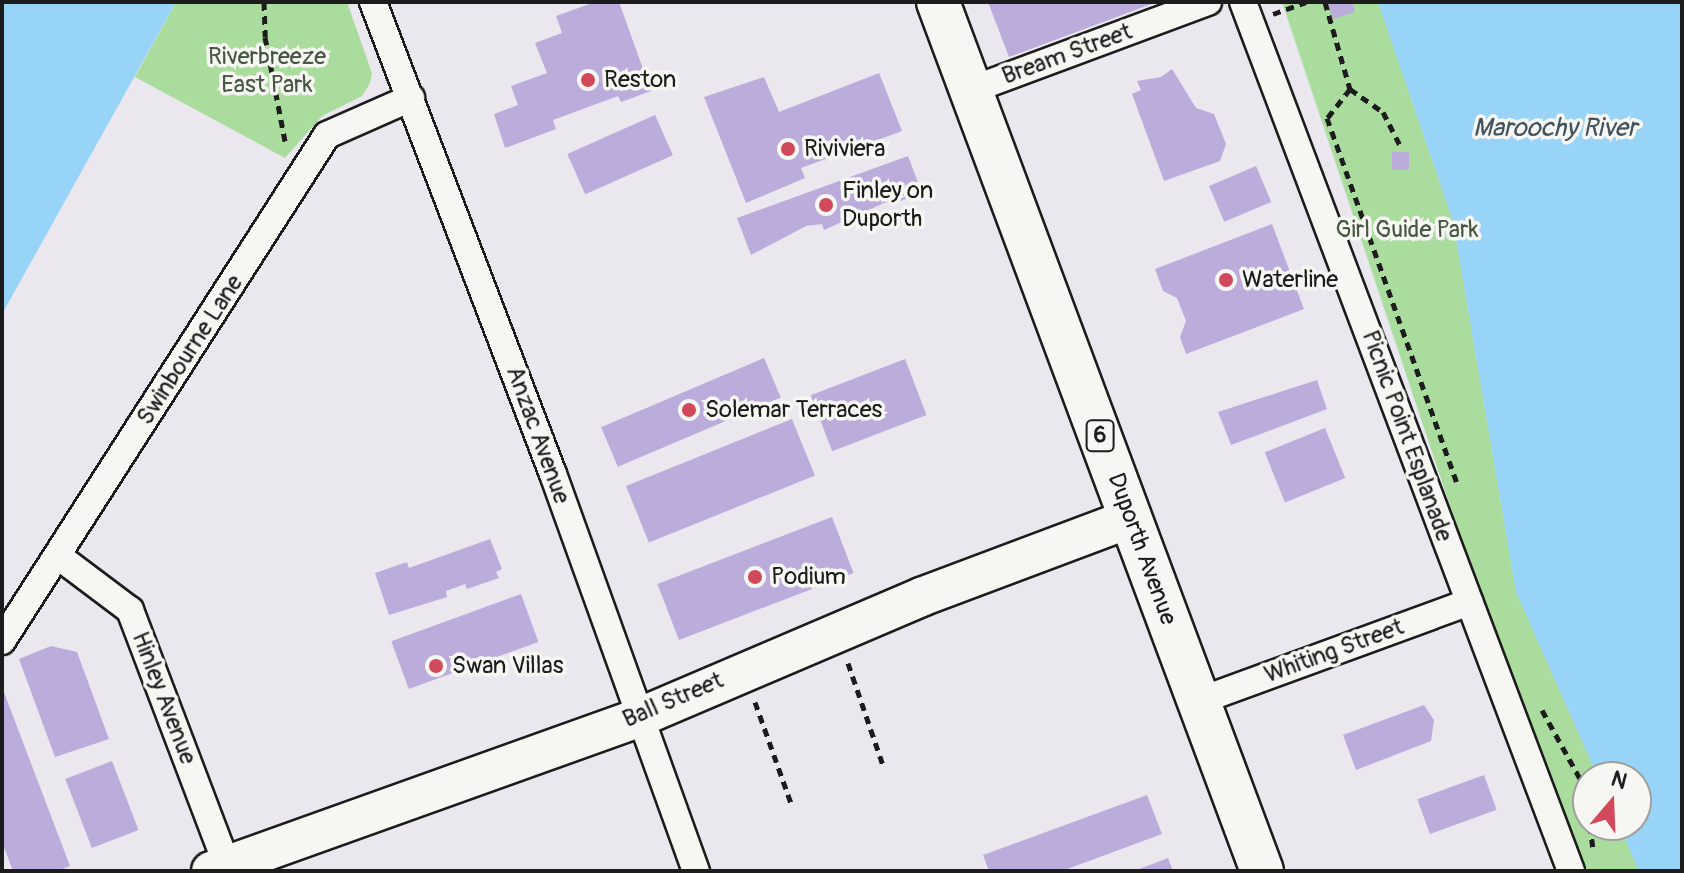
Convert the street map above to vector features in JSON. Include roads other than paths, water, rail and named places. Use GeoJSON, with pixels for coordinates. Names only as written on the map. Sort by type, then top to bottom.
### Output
{"type":"FeatureCollection","features":[{"type":"Feature","properties":{"kind":"main road","name":"Duporth Avenue"},"geometry":{"type":"LineString","coordinates":[[938,2],[1262,871]]}},
{"type":"Feature","properties":{"kind":"main road","name":"Ball Street"},"geometry":{"type":"LineString","coordinates":[[222,869],[640,717],[744,669],[1131,518]]}},
{"type":"Feature","properties":{"kind":"street","name":"Anzac Avenue"},"geometry":{"type":"LineString","coordinates":[[373,2],[696,871]]}},
{"type":"Feature","properties":{"kind":"street","name":"Bream Street"},"geometry":{"type":"LineString","coordinates":[[971,90],[1208,2]]}},
{"type":"Feature","properties":{"kind":"street","name":"Picnic Point Esplanade"},"geometry":{"type":"LineString","coordinates":[[1243,2],[1571,871]]}},
{"type":"Feature","properties":{"kind":"street","name":"Swinbourne Lane"},"geometry":{"type":"LineString","coordinates":[[2,641],[327,135],[411,98]]}},
{"type":"Feature","properties":{"kind":"street","name":"Hinley Avenue"},"geometry":{"type":"LineString","coordinates":[[58,556],[130,610],[222,869]]}},
{"type":"Feature","properties":{"kind":"street","name":"Whiting Street"},"geometry":{"type":"LineString","coordinates":[[1199,701],[1469,602]]}},
{"type":"Feature","properties":{"kind":"water"},"geometry":{"type":"Polygon","coordinates":[[[2,2],[176,2],[2,314],[2,2]]]}},
{"type":"Feature","properties":{"kind":"water","name":"Maroochy River"},"geometry":{"type":"Polygon","coordinates":[[[1378,2],[1682,2],[1682,871],[1639,871],[1626,841],[1652,841],[1652,761],[1591,761],[1516,592],[1453,221],[1378,2]]]}},
{"type":"Feature","properties":{"kind":"place","name":"Reston"},"geometry":{"type":"Point","coordinates":[588,80]}},
{"type":"Feature","properties":{"kind":"place","name":"Riviviera"},"geometry":{"type":"Point","coordinates":[788,149]}},
{"type":"Feature","properties":{"kind":"place","name":"Finley on Duporth"},"geometry":{"type":"Point","coordinates":[826,205]}},
{"type":"Feature","properties":{"kind":"place","name":"Waterline"},"geometry":{"type":"Point","coordinates":[1226,280]}},
{"type":"Feature","properties":{"kind":"place","name":"Solemar Terraces"},"geometry":{"type":"Point","coordinates":[689,410]}},
{"type":"Feature","properties":{"kind":"place","name":"Podium"},"geometry":{"type":"Point","coordinates":[755,577]}},
{"type":"Feature","properties":{"kind":"place","name":"Swan Villas"},"geometry":{"type":"Point","coordinates":[436,666]}},
{"type":"Feature","properties":{"kind":"park label","name":"Riverbreeze East Park"},"geometry":{"type":"Point","coordinates":[267,71]}},
{"type":"Feature","properties":{"kind":"park label","name":"Girl Guide Park"},"geometry":{"type":"Point","coordinates":[1407,230]}}]}
